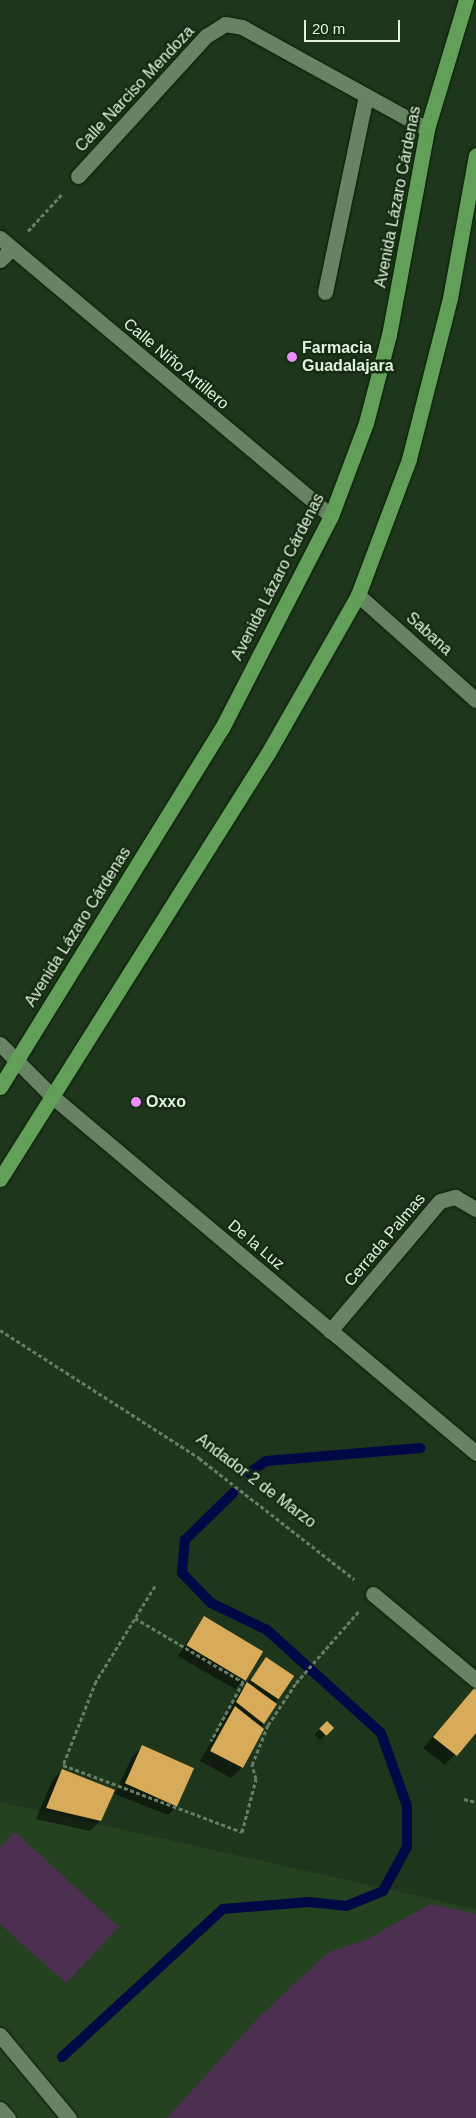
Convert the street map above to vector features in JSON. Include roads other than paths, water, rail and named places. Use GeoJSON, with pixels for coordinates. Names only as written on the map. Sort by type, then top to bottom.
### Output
{"type":"FeatureCollection","features":[{"type":"Feature","properties":{"kind":"main road","name":"Avenida Lázaro Cárdenas"},"geometry":{"type":"LineString","coordinates":[[0,1087],[222,728],[331,516],[366,423],[389,335],[427,129],[466,0]]}},
{"type":"Feature","properties":{"kind":"main road"},"geometry":{"type":"LineString","coordinates":[[0,1179],[268,753],[358,594],[409,458],[450,298],[476,155]]}},
{"type":"Feature","properties":{"kind":"street","name":"Calle Narciso Mendoza"},"geometry":{"type":"LineString","coordinates":[[78,176],[206,36],[225,24],[242,27],[427,129]]}},
{"type":"Feature","properties":{"kind":"street"},"geometry":{"type":"LineString","coordinates":[[325,292],[366,96]]}},
{"type":"Feature","properties":{"kind":"street","name":"Calle Niño Artillero"},"geometry":{"type":"LineString","coordinates":[[0,238],[331,516]]}},
{"type":"Feature","properties":{"kind":"street"},"geometry":{"type":"LineString","coordinates":[[0,260],[11,249]]}},
{"type":"Feature","properties":{"kind":"street","name":"Sabana"},"geometry":{"type":"LineString","coordinates":[[358,594],[476,700]]}},
{"type":"Feature","properties":{"kind":"street","name":"De la Luz"},"geometry":{"type":"LineString","coordinates":[[0,1044],[53,1096],[476,1453]]}},
{"type":"Feature","properties":{"kind":"street","name":"Cerrada Palmas"},"geometry":{"type":"LineString","coordinates":[[330,1331],[440,1201],[455,1197],[476,1209]]}},
{"type":"Feature","properties":{"kind":"street"},"geometry":{"type":"LineString","coordinates":[[373,1594],[476,1680]]}},
{"type":"Feature","properties":{"kind":"street"},"geometry":{"type":"LineString","coordinates":[[0,2035],[69,2118]]}},
{"type":"Feature","properties":{"kind":"street"},"geometry":{"type":"LineString","coordinates":[[0,2109],[8,2118]]}},
{"type":"Feature","properties":{"kind":"waterway"},"geometry":{"type":"LineString","coordinates":[[249,1473],[266,1461],[420,1448]]}},
{"type":"Feature","properties":{"kind":"waterway"},"geometry":{"type":"LineString","coordinates":[[62,2057],[223,1909],[309,1902],[346,1906],[383,1891],[407,1847],[407,1806],[381,1733],[267,1630],[211,1603],[182,1573],[185,1540],[233,1493]]}},
{"type":"Feature","properties":{"kind":"place","name":"Farmacia Guadalajara"},"geometry":{"type":"Point","coordinates":[292,357]}},
{"type":"Feature","properties":{"kind":"place","name":"Oxxo"},"geometry":{"type":"Point","coordinates":[136,1102]}}]}
